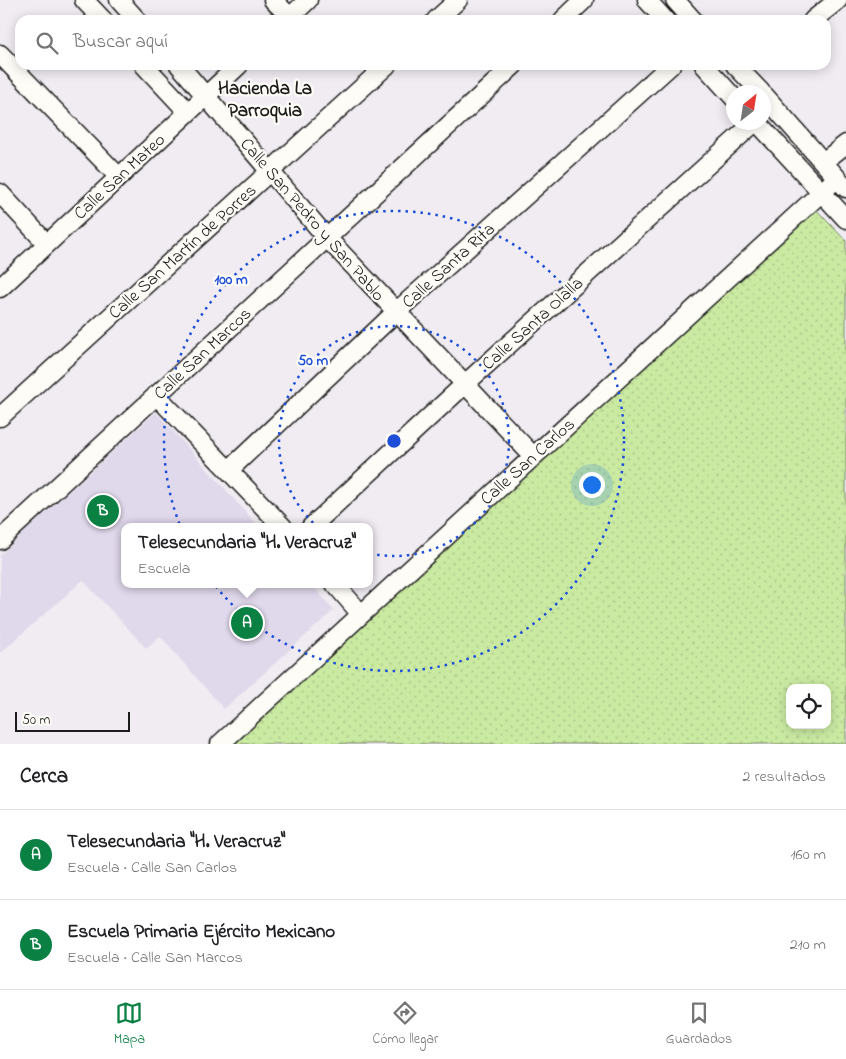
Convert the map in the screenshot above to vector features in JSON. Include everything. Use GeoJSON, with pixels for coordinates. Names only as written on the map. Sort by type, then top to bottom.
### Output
{"type":"FeatureCollection","features":[{"type":"Feature","properties":{"kind":"street"},"geometry":{"type":"LineString","coordinates":[[84,0],[98,15]]}},
{"type":"Feature","properties":{"kind":"street"},"geometry":{"type":"LineString","coordinates":[[119,0],[133,15]]}},
{"type":"Feature","properties":{"kind":"street"},"geometry":{"type":"LineString","coordinates":[[273,0],[285,15]]}},
{"type":"Feature","properties":{"kind":"street"},"geometry":{"type":"LineString","coordinates":[[292,15],[308,0]]}},
{"type":"Feature","properties":{"kind":"street"},"geometry":{"type":"LineString","coordinates":[[442,15],[458,0]]}},
{"type":"Feature","properties":{"kind":"street"},"geometry":{"type":"LineString","coordinates":[[568,15],[584,0]]}},
{"type":"Feature","properties":{"kind":"street"},"geometry":{"type":"LineString","coordinates":[[647,0],[660,15]]}},
{"type":"Feature","properties":{"kind":"street"},"geometry":{"type":"LineString","coordinates":[[675,0],[688,15]]}},
{"type":"Feature","properties":{"kind":"street"},"geometry":{"type":"LineString","coordinates":[[819,15],[838,0]]}},
{"type":"Feature","properties":{"kind":"street"},"geometry":{"type":"LineString","coordinates":[[0,54],[15,70]]}},
{"type":"Feature","properties":{"kind":"street"},"geometry":{"type":"LineString","coordinates":[[15,70],[119,177]]}},
{"type":"Feature","properties":{"kind":"street"},"geometry":{"type":"LineString","coordinates":[[149,70],[188,112]]}},
{"type":"Feature","properties":{"kind":"street","name":"Calle San Pedro y San Pablo"},"geometry":{"type":"LineString","coordinates":[[184,70],[327,238],[533,456]]}},
{"type":"Feature","properties":{"kind":"street","name":"Calle San Mateo"},"geometry":{"type":"LineString","coordinates":[[0,288],[234,70]]}},
{"type":"Feature","properties":{"kind":"street","name":"Calle San Martín de Porres"},"geometry":{"type":"LineString","coordinates":[[0,417],[381,70]]}},
{"type":"Feature","properties":{"kind":"street","name":"Calle San Marcos"},"geometry":{"type":"LineString","coordinates":[[0,540],[509,70]]}},
{"type":"Feature","properties":{"kind":"street","name":"Calle Santa Rita"},"geometry":{"type":"LineString","coordinates":[[229,470],[396,312],[665,70]]}},
{"type":"Feature","properties":{"kind":"street"},"geometry":{"type":"LineString","coordinates":[[709,70],[726,89]]}},
{"type":"Feature","properties":{"kind":"street"},"geometry":{"type":"LineString","coordinates":[[746,70],[756,85]]}},
{"type":"Feature","properties":{"kind":"street"},"geometry":{"type":"LineString","coordinates":[[771,103],[841,184]]}},
{"type":"Feature","properties":{"kind":"street","name":"Calle Santa Olalla"},"geometry":{"type":"LineString","coordinates":[[316,523],[465,384],[747,130]]}},
{"type":"Feature","properties":{"kind":"street"},"geometry":{"type":"LineString","coordinates":[[763,130],[846,219]]}},
{"type":"Feature","properties":{"kind":"street"},"geometry":{"type":"LineString","coordinates":[[823,162],[846,144]]}},
{"type":"Feature","properties":{"kind":"street","name":"Calle San Carlos"},"geometry":{"type":"LineString","coordinates":[[220,744],[360,613],[820,193],[841,184]]}},
{"type":"Feature","properties":{"kind":"street"},"geometry":{"type":"LineString","coordinates":[[0,193],[47,244]]}},
{"type":"Feature","properties":{"kind":"street"},"geometry":{"type":"LineString","coordinates":[[156,395],[279,523]]}},
{"type":"Feature","properties":{"kind":"street"},"geometry":{"type":"LineString","coordinates":[[338,588],[360,613]]}},
{"type":"Feature","properties":{"kind":"shaded area"},"geometry":{"type":"Polygon","coordinates":[[[156,412],[255,523],[121,523],[121,588],[315,588],[334,610],[224,709],[160,636],[146,648],[83,580],[0,653],[0,555],[156,412]]]}},
{"type":"Feature","properties":{"kind":"green space"},"geometry":{"type":"Polygon","coordinates":[[[808,201],[846,241],[846,744],[231,744],[808,201]]]}},
{"type":"Feature","properties":{"kind":"place","name":"Escuela Primaria Ejército Mexicano"},"geometry":{"type":"Point","coordinates":[103,511]}},
{"type":"Feature","properties":{"kind":"place","name":"Telesecundaria \"H. Veracruz\""},"geometry":{"type":"Point","coordinates":[247,623]}},
{"type":"Feature","properties":{"kind":"district","name":"Hacienda La Parroquia"},"geometry":{"type":"Point","coordinates":[265,98]}}]}
